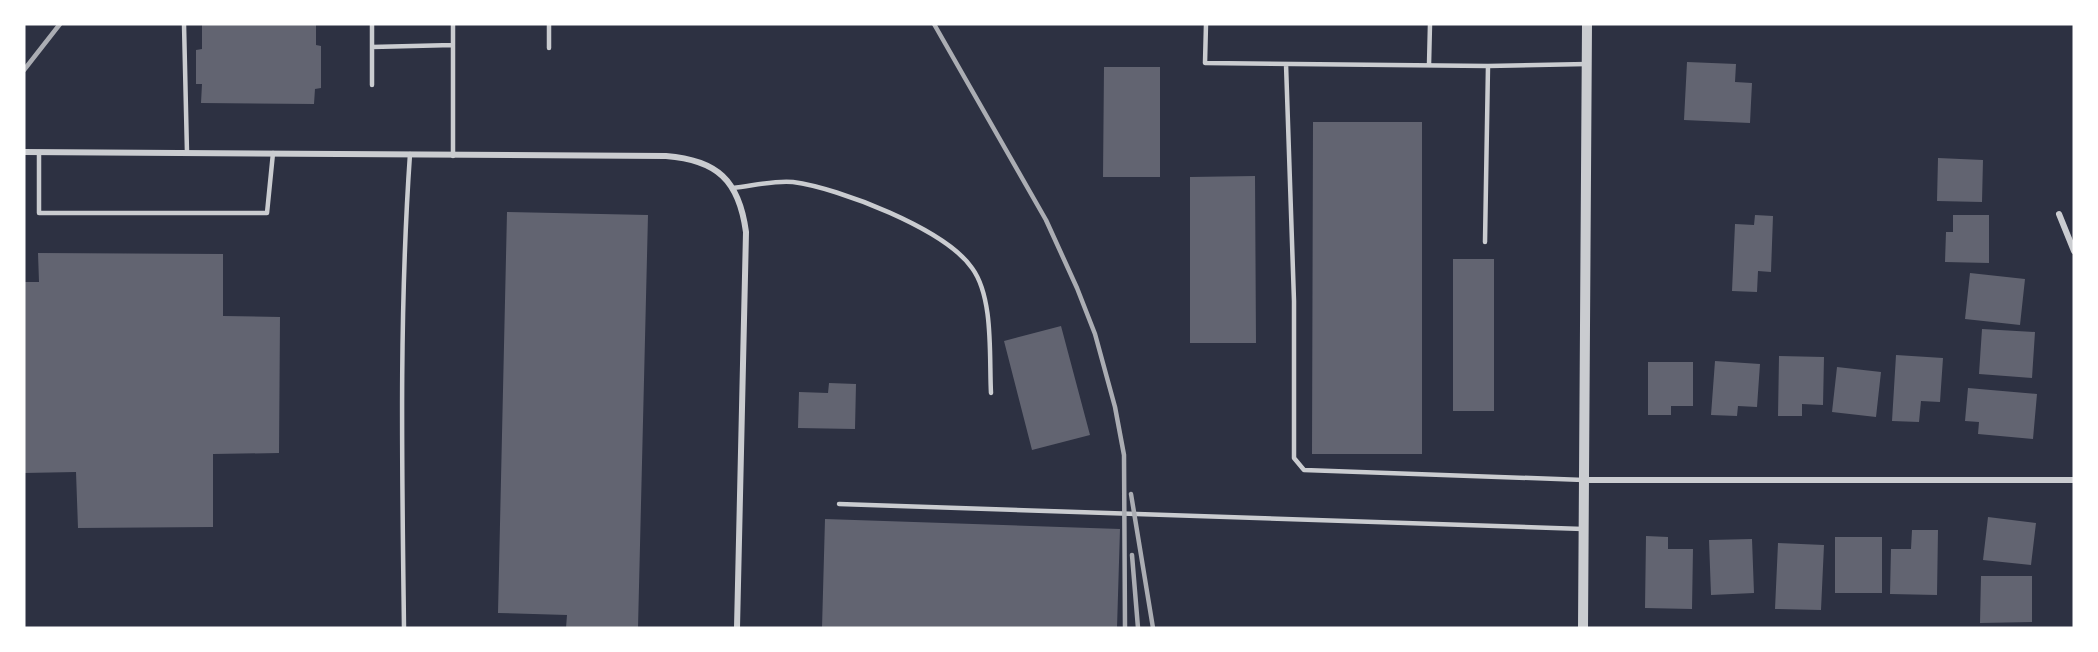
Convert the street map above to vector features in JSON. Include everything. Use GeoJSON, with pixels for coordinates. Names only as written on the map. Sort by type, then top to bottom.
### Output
{"type":"FeatureCollection","features":[{"type":"Feature","properties":{"kind":"street"},"geometry":{"type":"LineString","coordinates":[[1583,628],[1587,24]]}},
{"type":"Feature","properties":{"kind":"street"},"geometry":{"type":"LineString","coordinates":[[24,152],[688,158],[701,161],[721,173],[733,188],[743,207],[746,232],[737,628]]}},
{"type":"Feature","properties":{"kind":"street"},"geometry":{"type":"LineString","coordinates":[[2059,214],[2074,251]]}},
{"type":"Feature","properties":{"kind":"street"},"geometry":{"type":"LineString","coordinates":[[1584,480],[2074,480]]}},
{"type":"Feature","properties":{"kind":"lane"},"geometry":{"type":"LineString","coordinates":[[184,24],[186,153]]}},
{"type":"Feature","properties":{"kind":"lane"},"geometry":{"type":"LineString","coordinates":[[372,24],[372,85]]}},
{"type":"Feature","properties":{"kind":"lane"},"geometry":{"type":"LineString","coordinates":[[453,24],[453,156]]}},
{"type":"Feature","properties":{"kind":"lane"},"geometry":{"type":"LineString","coordinates":[[549,24],[549,48]]}},
{"type":"Feature","properties":{"kind":"lane"},"geometry":{"type":"LineString","coordinates":[[1206,24],[1205,63],[1488,66],[1587,64]]}},
{"type":"Feature","properties":{"kind":"lane"},"geometry":{"type":"LineString","coordinates":[[1430,24],[1430,65]]}},
{"type":"Feature","properties":{"kind":"lane"},"geometry":{"type":"LineString","coordinates":[[372,47],[453,45]]}},
{"type":"Feature","properties":{"kind":"lane"},"geometry":{"type":"LineString","coordinates":[[1286,64],[1294,301],[1294,458],[1304,470],[1584,480]]}},
{"type":"Feature","properties":{"kind":"lane"},"geometry":{"type":"LineString","coordinates":[[1485,242],[1488,66]]}},
{"type":"Feature","properties":{"kind":"lane"},"geometry":{"type":"LineString","coordinates":[[39,152],[39,213],[267,213],[273,153]]}},
{"type":"Feature","properties":{"kind":"lane"},"geometry":{"type":"LineString","coordinates":[[404,628],[401,341],[410,154]]}},
{"type":"Feature","properties":{"kind":"lane"},"geometry":{"type":"LineString","coordinates":[[733,188],[789,182],[810,185],[851,198],[921,228],[952,247],[973,268],[986,300],[991,393]]}},
{"type":"Feature","properties":{"kind":"lane"},"geometry":{"type":"LineString","coordinates":[[840,504],[1584,529]]}},
{"type":"Feature","properties":{"kind":"building"},"geometry":{"type":"Polygon","coordinates":[[[202,24],[316,24],[316,45],[321,46],[321,88],[315,89],[314,104],[201,103],[202,84],[196,84],[196,50],[202,49],[202,24]]]}},
{"type":"Feature","properties":{"kind":"building"},"geometry":{"type":"Polygon","coordinates":[[[1687,62],[1736,64],[1735,82],[1752,83],[1750,123],[1684,120],[1687,62]]]}},
{"type":"Feature","properties":{"kind":"building"},"geometry":{"type":"Polygon","coordinates":[[[1104,67],[1160,67],[1160,177],[1103,177],[1104,67]]]}},
{"type":"Feature","properties":{"kind":"building"},"geometry":{"type":"Polygon","coordinates":[[[1313,122],[1422,122],[1422,454],[1312,454],[1313,122]]]}},
{"type":"Feature","properties":{"kind":"building"},"geometry":{"type":"Polygon","coordinates":[[[1938,158],[1983,160],[1982,202],[1937,201],[1938,158]]]}},
{"type":"Feature","properties":{"kind":"building"},"geometry":{"type":"Polygon","coordinates":[[[1255,176],[1256,343],[1190,343],[1190,177],[1255,176]]]}},
{"type":"Feature","properties":{"kind":"building"},"geometry":{"type":"Polygon","coordinates":[[[507,212],[648,215],[638,628],[566,628],[567,615],[498,613],[507,212]]]}},
{"type":"Feature","properties":{"kind":"building"},"geometry":{"type":"Polygon","coordinates":[[[1755,215],[1773,216],[1771,272],[1758,271],[1757,292],[1732,291],[1735,224],[1754,225],[1755,215]]]}},
{"type":"Feature","properties":{"kind":"building"},"geometry":{"type":"Polygon","coordinates":[[[1953,215],[1989,215],[1989,263],[1945,262],[1946,232],[1953,232],[1953,215]]]}},
{"type":"Feature","properties":{"kind":"building"},"geometry":{"type":"Polygon","coordinates":[[[38,253],[223,254],[223,316],[280,317],[279,453],[213,454],[213,527],[78,528],[76,472],[24,473],[24,282],[39,282],[38,253]]]}},
{"type":"Feature","properties":{"kind":"building"},"geometry":{"type":"Polygon","coordinates":[[[1453,259],[1494,259],[1494,411],[1453,411],[1453,259]]]}},
{"type":"Feature","properties":{"kind":"building"},"geometry":{"type":"Polygon","coordinates":[[[1970,273],[2025,279],[2020,325],[1965,319],[1970,273]]]}},
{"type":"Feature","properties":{"kind":"building"},"geometry":{"type":"Polygon","coordinates":[[[1061,326],[1090,435],[1032,450],[1004,341],[1061,326]]]}},
{"type":"Feature","properties":{"kind":"building"},"geometry":{"type":"Polygon","coordinates":[[[1982,329],[2035,332],[2032,378],[1979,374],[1982,329]]]}},
{"type":"Feature","properties":{"kind":"building"},"geometry":{"type":"Polygon","coordinates":[[[1896,355],[1943,358],[1940,402],[1921,401],[1919,422],[1892,421],[1896,355]]]}},
{"type":"Feature","properties":{"kind":"building"},"geometry":{"type":"Polygon","coordinates":[[[1779,356],[1824,357],[1823,405],[1802,404],[1802,416],[1778,416],[1779,356]]]}},
{"type":"Feature","properties":{"kind":"building"},"geometry":{"type":"Polygon","coordinates":[[[1715,361],[1760,364],[1757,407],[1738,406],[1737,416],[1711,415],[1715,361]]]}},
{"type":"Feature","properties":{"kind":"building"},"geometry":{"type":"Polygon","coordinates":[[[1648,362],[1693,362],[1693,406],[1671,406],[1671,415],[1648,415],[1648,362]]]}},
{"type":"Feature","properties":{"kind":"building"},"geometry":{"type":"Polygon","coordinates":[[[1837,367],[1881,372],[1876,417],[1832,412],[1837,367]]]}},
{"type":"Feature","properties":{"kind":"building"},"geometry":{"type":"Polygon","coordinates":[[[829,383],[856,384],[855,429],[798,428],[799,392],[828,393],[829,383]]]}},
{"type":"Feature","properties":{"kind":"building"},"geometry":{"type":"Polygon","coordinates":[[[1968,388],[2037,394],[2033,439],[1978,434],[1979,422],[1965,421],[1968,388]]]}},
{"type":"Feature","properties":{"kind":"building"},"geometry":{"type":"Polygon","coordinates":[[[1988,517],[2036,523],[2031,565],[1983,560],[1988,517]]]}},
{"type":"Feature","properties":{"kind":"building"},"geometry":{"type":"Polygon","coordinates":[[[825,519],[1120,529],[1117,628],[822,628],[825,519]]]}},
{"type":"Feature","properties":{"kind":"building"},"geometry":{"type":"Polygon","coordinates":[[[1912,530],[1938,530],[1937,595],[1890,594],[1891,549],[1911,549],[1912,530]]]}},
{"type":"Feature","properties":{"kind":"building"},"geometry":{"type":"Polygon","coordinates":[[[1646,536],[1668,537],[1668,549],[1693,549],[1692,609],[1645,608],[1646,536]]]}},
{"type":"Feature","properties":{"kind":"building"},"geometry":{"type":"Polygon","coordinates":[[[1835,537],[1882,537],[1882,593],[1835,593],[1835,537]]]}},
{"type":"Feature","properties":{"kind":"building"},"geometry":{"type":"Polygon","coordinates":[[[1752,539],[1754,593],[1711,595],[1709,540],[1752,539]]]}},
{"type":"Feature","properties":{"kind":"building"},"geometry":{"type":"Polygon","coordinates":[[[1778,543],[1824,545],[1821,610],[1775,609],[1778,543]]]}},
{"type":"Feature","properties":{"kind":"building"},"geometry":{"type":"Polygon","coordinates":[[[1981,576],[2032,576],[2032,622],[1980,623],[1981,576]]]}},
{"type":"Feature","properties":{"kind":"railway"},"geometry":{"type":"LineString","coordinates":[[24,70],[60,24]]}},
{"type":"Feature","properties":{"kind":"railway"},"geometry":{"type":"LineString","coordinates":[[934,24],[1046,220],[1095,334],[1115,407],[1124,455],[1125,628]]}},
{"type":"Feature","properties":{"kind":"railway"},"geometry":{"type":"LineString","coordinates":[[1131,494],[1153,628]]}},
{"type":"Feature","properties":{"kind":"railway"},"geometry":{"type":"LineString","coordinates":[[1132,555],[1138,628]]}}]}
